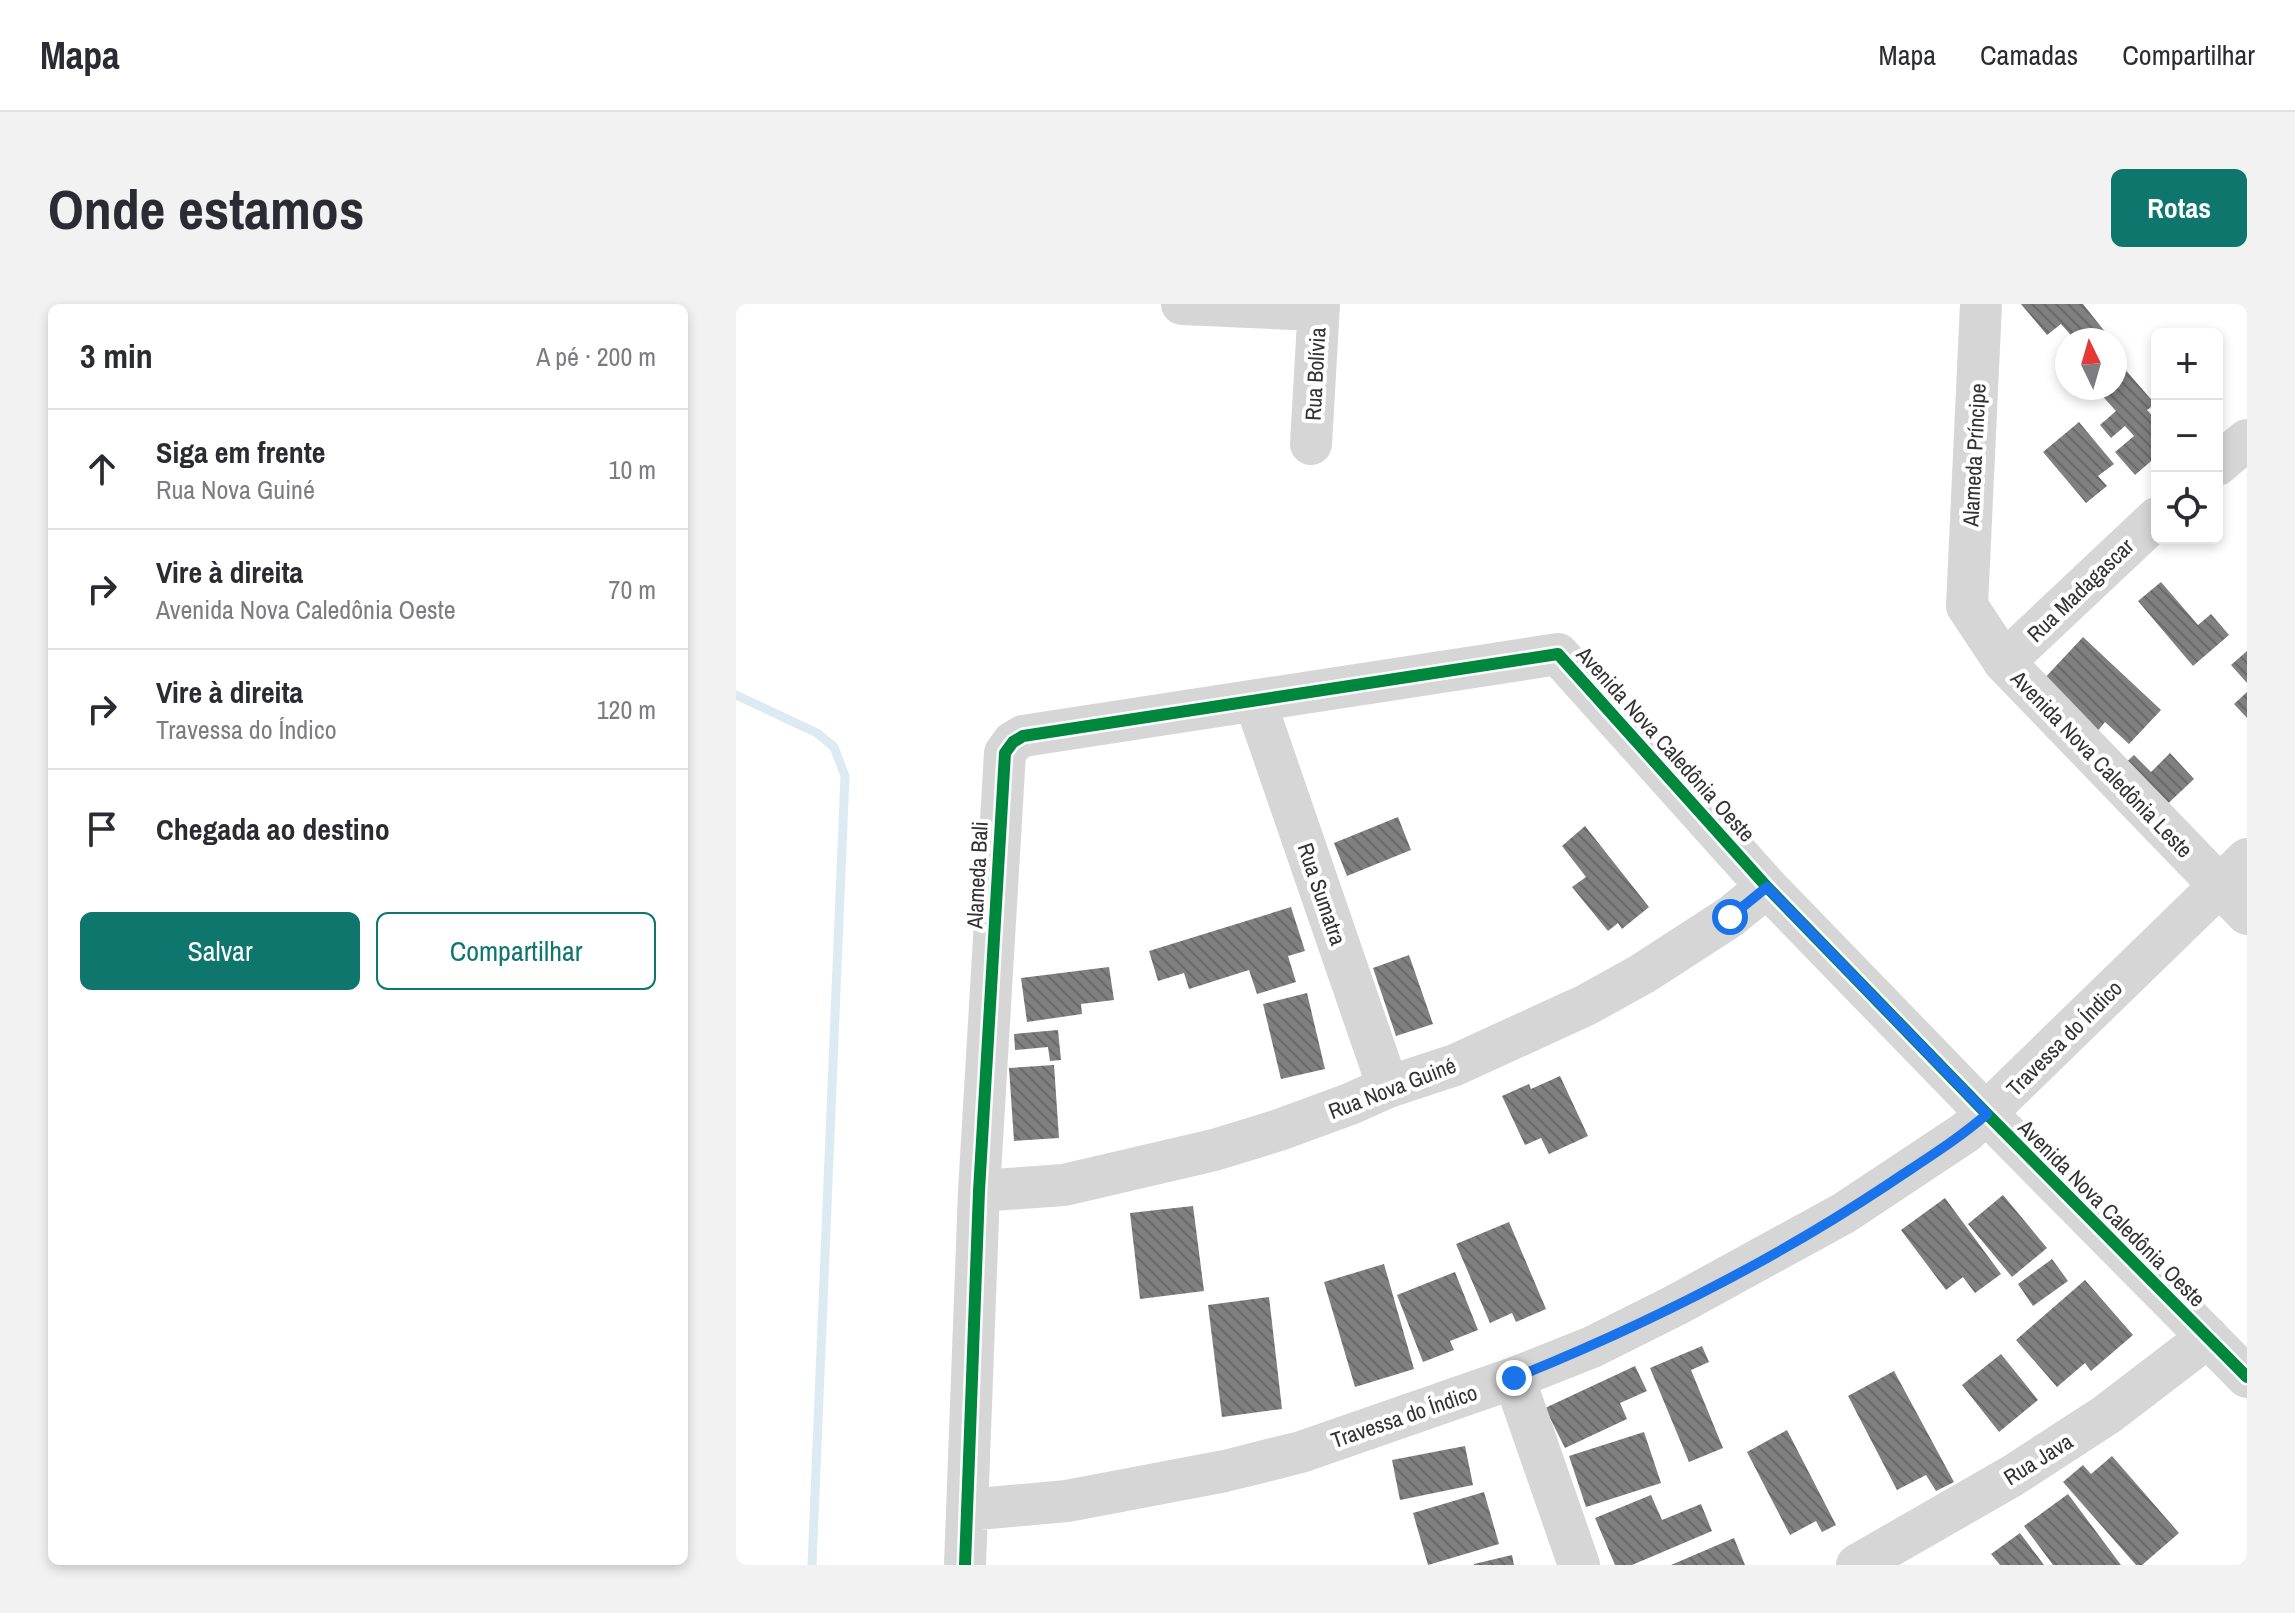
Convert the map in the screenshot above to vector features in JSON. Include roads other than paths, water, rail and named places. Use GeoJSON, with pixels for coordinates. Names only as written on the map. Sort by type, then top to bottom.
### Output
{"type":"FeatureCollection","features":[{"type":"Feature","properties":{"kind":"street"},"geometry":{"type":"LineString","coordinates":[[1182,304],[1318,307]]}},
{"type":"Feature","properties":{"kind":"street","name":"Alameda Príncipe"},"geometry":{"type":"LineString","coordinates":[[1967,606],[1981,304]]}},
{"type":"Feature","properties":{"kind":"street","name":"Rua Bolívia"},"geometry":{"type":"LineString","coordinates":[[1311,444],[1318,307]]}},
{"type":"Feature","properties":{"kind":"street"},"geometry":{"type":"LineString","coordinates":[[2223,460],[2247,440]]}},
{"type":"Feature","properties":{"kind":"street","name":"Rua Madagascar"},"geometry":{"type":"LineString","coordinates":[[2004,662],[2151,524]]}},
{"type":"Feature","properties":{"kind":"street","name":"Avenida Nova Caledônia Leste"},"geometry":{"type":"LineString","coordinates":[[1967,606],[2004,662],[2232,871],[2247,914]]}},
{"type":"Feature","properties":{"kind":"street","name":"Alameda Bali"},"geometry":{"type":"LineString","coordinates":[[965,1565],[979,1191],[1005,753],[1013,742],[1023,736],[1558,654]]}},
{"type":"Feature","properties":{"kind":"street","name":"Avenida Nova Caledônia Oeste"},"geometry":{"type":"LineString","coordinates":[[1558,654],[1767,887],[2247,1377]]}},
{"type":"Feature","properties":{"kind":"street","name":"Rua Sumatra"},"geometry":{"type":"LineString","coordinates":[[1255,701],[1388,1087]]}},
{"type":"Feature","properties":{"kind":"street","name":"Travessa do Índico"},"geometry":{"type":"LineString","coordinates":[[967,1510],[1067,1501],[1225,1471],[1301,1452],[1514,1378],[1592,1347],[1762,1260],[1844,1213],[1966,1132],[2232,871]]}},
{"type":"Feature","properties":{"kind":"street","name":"Rua Nova Guiné"},"geometry":{"type":"LineString","coordinates":[[979,1191],[1064,1185],[1214,1150],[1307,1120],[1388,1087],[1455,1065],[1586,1005],[1687,947],[1767,887]]}},
{"type":"Feature","properties":{"kind":"street","name":"Rua Java"},"geometry":{"type":"LineString","coordinates":[[1857,1565],[2012,1476],[2093,1424],[2208,1337]]}},
{"type":"Feature","properties":{"kind":"street"},"geometry":{"type":"LineString","coordinates":[[1514,1378],[1579,1565]]}},
{"type":"Feature","properties":{"kind":"waterway"},"geometry":{"type":"LineString","coordinates":[[736,695],[817,733],[834,747],[845,776],[812,1565]]}}]}
